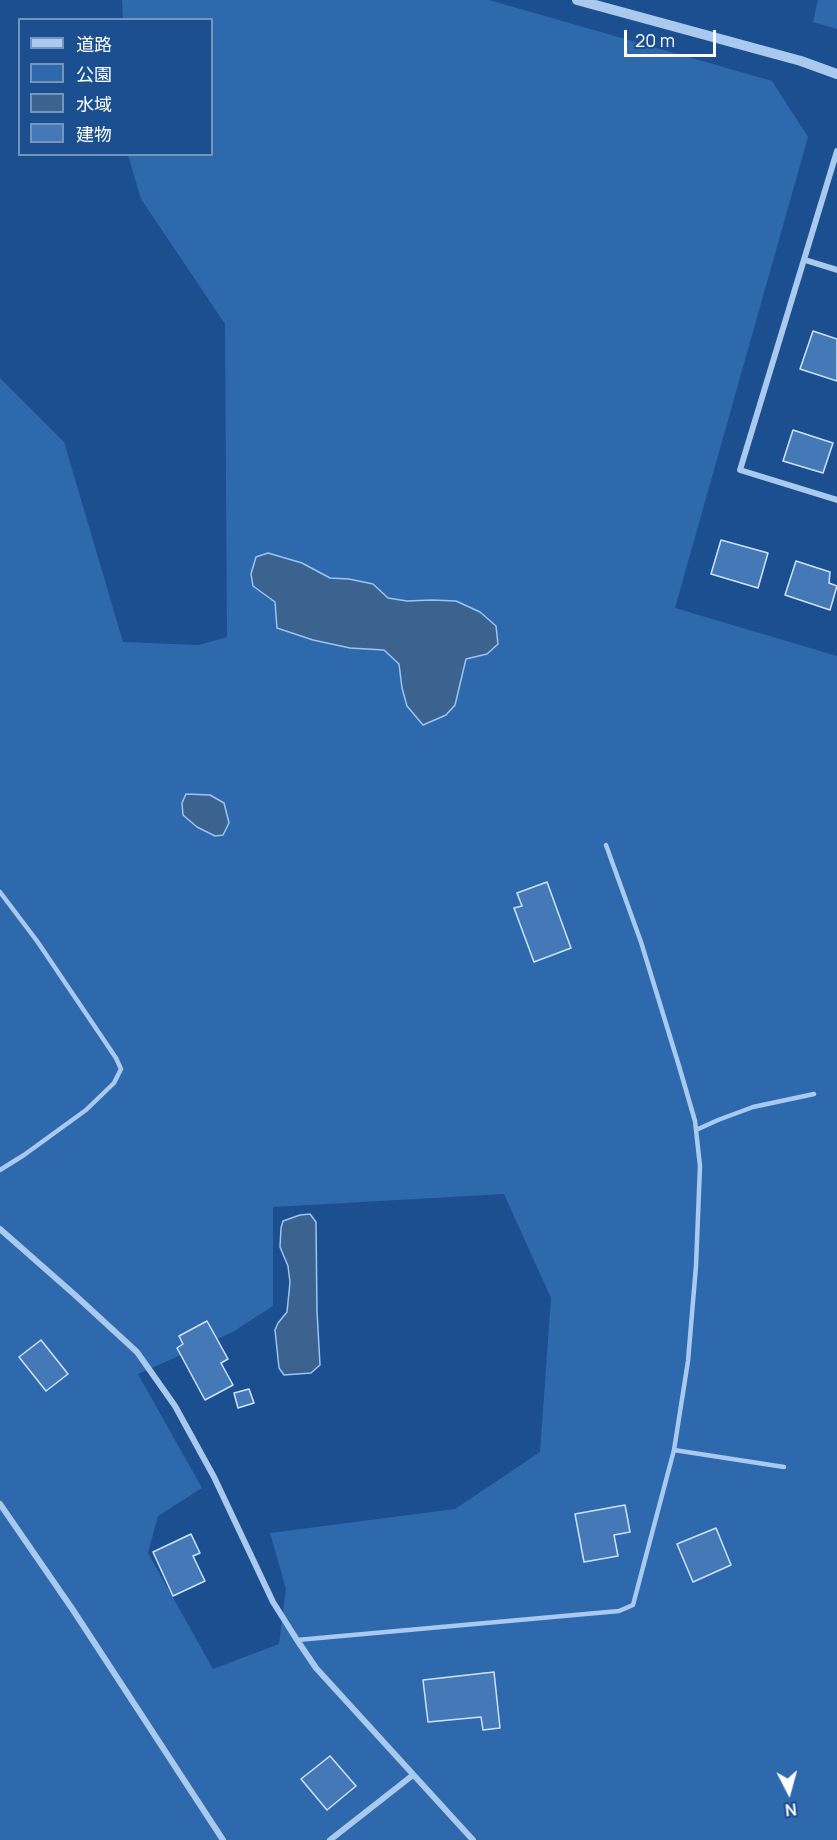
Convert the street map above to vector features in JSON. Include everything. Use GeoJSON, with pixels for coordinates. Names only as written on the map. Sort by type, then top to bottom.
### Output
{"type":"FeatureCollection","features":[{"type":"Feature","properties":{"kind":"street"},"geometry":{"type":"LineString","coordinates":[[577,0],[801,61],[837,74]]}},
{"type":"Feature","properties":{"kind":"street"},"geometry":{"type":"LineString","coordinates":[[837,151],[740,470],[837,500]]}},
{"type":"Feature","properties":{"kind":"street"},"geometry":{"type":"LineString","coordinates":[[805,260],[837,270]]}},
{"type":"Feature","properties":{"kind":"street"},"geometry":{"type":"LineString","coordinates":[[0,1229],[137,1352],[175,1406],[214,1477],[273,1602],[316,1668],[473,1840]]}},
{"type":"Feature","properties":{"kind":"street"},"geometry":{"type":"LineString","coordinates":[[0,1504],[73,1610],[223,1840]]}},
{"type":"Feature","properties":{"kind":"street"},"geometry":{"type":"LineString","coordinates":[[330,1840],[413,1775]]}},
{"type":"Feature","properties":{"kind":"lane"},"geometry":{"type":"LineString","coordinates":[[297,1640],[619,1611],[633,1605],[674,1450],[688,1360],[696,1266],[700,1166],[696,1130],[679,1066],[641,942],[606,845]]}},
{"type":"Feature","properties":{"kind":"lane"},"geometry":{"type":"LineString","coordinates":[[0,892],[37,941],[116,1058],[120,1069],[114,1083],[86,1110],[0,1170]]}},
{"type":"Feature","properties":{"kind":"lane"},"geometry":{"type":"LineString","coordinates":[[696,1130],[753,1107],[814,1094]]}},
{"type":"Feature","properties":{"kind":"lane"},"geometry":{"type":"LineString","coordinates":[[674,1450],[784,1467]]}},
{"type":"Feature","properties":{"kind":"green space"},"geometry":{"type":"Polygon","coordinates":[[[122,0],[489,0],[772,81],[808,137],[675,608],[837,656],[837,1840],[0,1840],[0,378],[64,442],[123,642],[199,645],[227,637],[225,324],[141,199],[128,156],[213,156],[213,18],[123,18],[122,0]],[[504,1194],[273,1207],[273,1306],[231,1333],[138,1374],[202,1488],[158,1516],[148,1553],[213,1669],[279,1644],[286,1589],[270,1533],[455,1509],[540,1452],[551,1298],[504,1194]]]}},
{"type":"Feature","properties":{"kind":"green space"},"geometry":{"type":"Polygon","coordinates":[[[818,0],[837,0],[837,29],[813,22],[818,0]]]}},
{"type":"Feature","properties":{"kind":"water"},"geometry":{"type":"Polygon","coordinates":[[[268,553],[302,563],[330,578],[373,584],[388,598],[407,601],[456,601],[480,612],[496,626],[498,644],[487,654],[466,659],[455,705],[446,715],[423,725],[407,706],[399,664],[384,650],[350,648],[313,640],[277,628],[275,602],[253,586],[251,574],[256,557],[268,553]]]}},
{"type":"Feature","properties":{"kind":"water"},"geometry":{"type":"Polygon","coordinates":[[[186,794],[210,795],[224,803],[229,823],[223,835],[215,836],[197,827],[183,815],[182,803],[186,794]]]}},
{"type":"Feature","properties":{"kind":"water"},"geometry":{"type":"Polygon","coordinates":[[[310,1214],[316,1222],[320,1365],[311,1373],[284,1375],[279,1368],[275,1330],[287,1312],[290,1282],[288,1266],[280,1247],[281,1228],[283,1221],[310,1214]]]}},
{"type":"Feature","properties":{"kind":"building"},"geometry":{"type":"Polygon","coordinates":[[[813,331],[837,339],[837,381],[800,369],[813,331]]]}},
{"type":"Feature","properties":{"kind":"building"},"geometry":{"type":"Polygon","coordinates":[[[793,430],[833,443],[823,473],[783,461],[793,430]]]}},
{"type":"Feature","properties":{"kind":"building"},"geometry":{"type":"Polygon","coordinates":[[[721,540],[768,553],[758,588],[711,574],[721,540]]]}},
{"type":"Feature","properties":{"kind":"building"},"geometry":{"type":"Polygon","coordinates":[[[796,561],[830,572],[829,583],[837,586],[830,610],[785,595],[796,561]]]}},
{"type":"Feature","properties":{"kind":"building"},"geometry":{"type":"Polygon","coordinates":[[[547,882],[571,948],[534,962],[514,908],[522,906],[517,893],[547,882]]]}},
{"type":"Feature","properties":{"kind":"building"},"geometry":{"type":"Polygon","coordinates":[[[207,1321],[228,1359],[221,1363],[233,1385],[205,1400],[177,1348],[183,1344],[179,1336],[207,1321]]]}},
{"type":"Feature","properties":{"kind":"building"},"geometry":{"type":"Polygon","coordinates":[[[41,1340],[68,1374],[46,1391],[19,1357],[41,1340]]]}},
{"type":"Feature","properties":{"kind":"building"},"geometry":{"type":"Polygon","coordinates":[[[249,1389],[254,1403],[238,1408],[234,1393],[249,1389]]]}},
{"type":"Feature","properties":{"kind":"building"},"geometry":{"type":"Polygon","coordinates":[[[625,1505],[630,1532],[614,1535],[618,1556],[584,1562],[575,1514],[625,1505]]]}},
{"type":"Feature","properties":{"kind":"building"},"geometry":{"type":"Polygon","coordinates":[[[716,1528],[731,1565],[693,1582],[677,1544],[716,1528]]]}},
{"type":"Feature","properties":{"kind":"building"},"geometry":{"type":"Polygon","coordinates":[[[191,1534],[200,1553],[193,1556],[205,1581],[173,1596],[153,1552],[191,1534]]]}},
{"type":"Feature","properties":{"kind":"building"},"geometry":{"type":"Polygon","coordinates":[[[494,1672],[500,1728],[483,1730],[481,1717],[428,1722],[423,1680],[494,1672]]]}},
{"type":"Feature","properties":{"kind":"building"},"geometry":{"type":"Polygon","coordinates":[[[330,1756],[356,1786],[327,1810],[301,1779],[330,1756]]]}}]}
